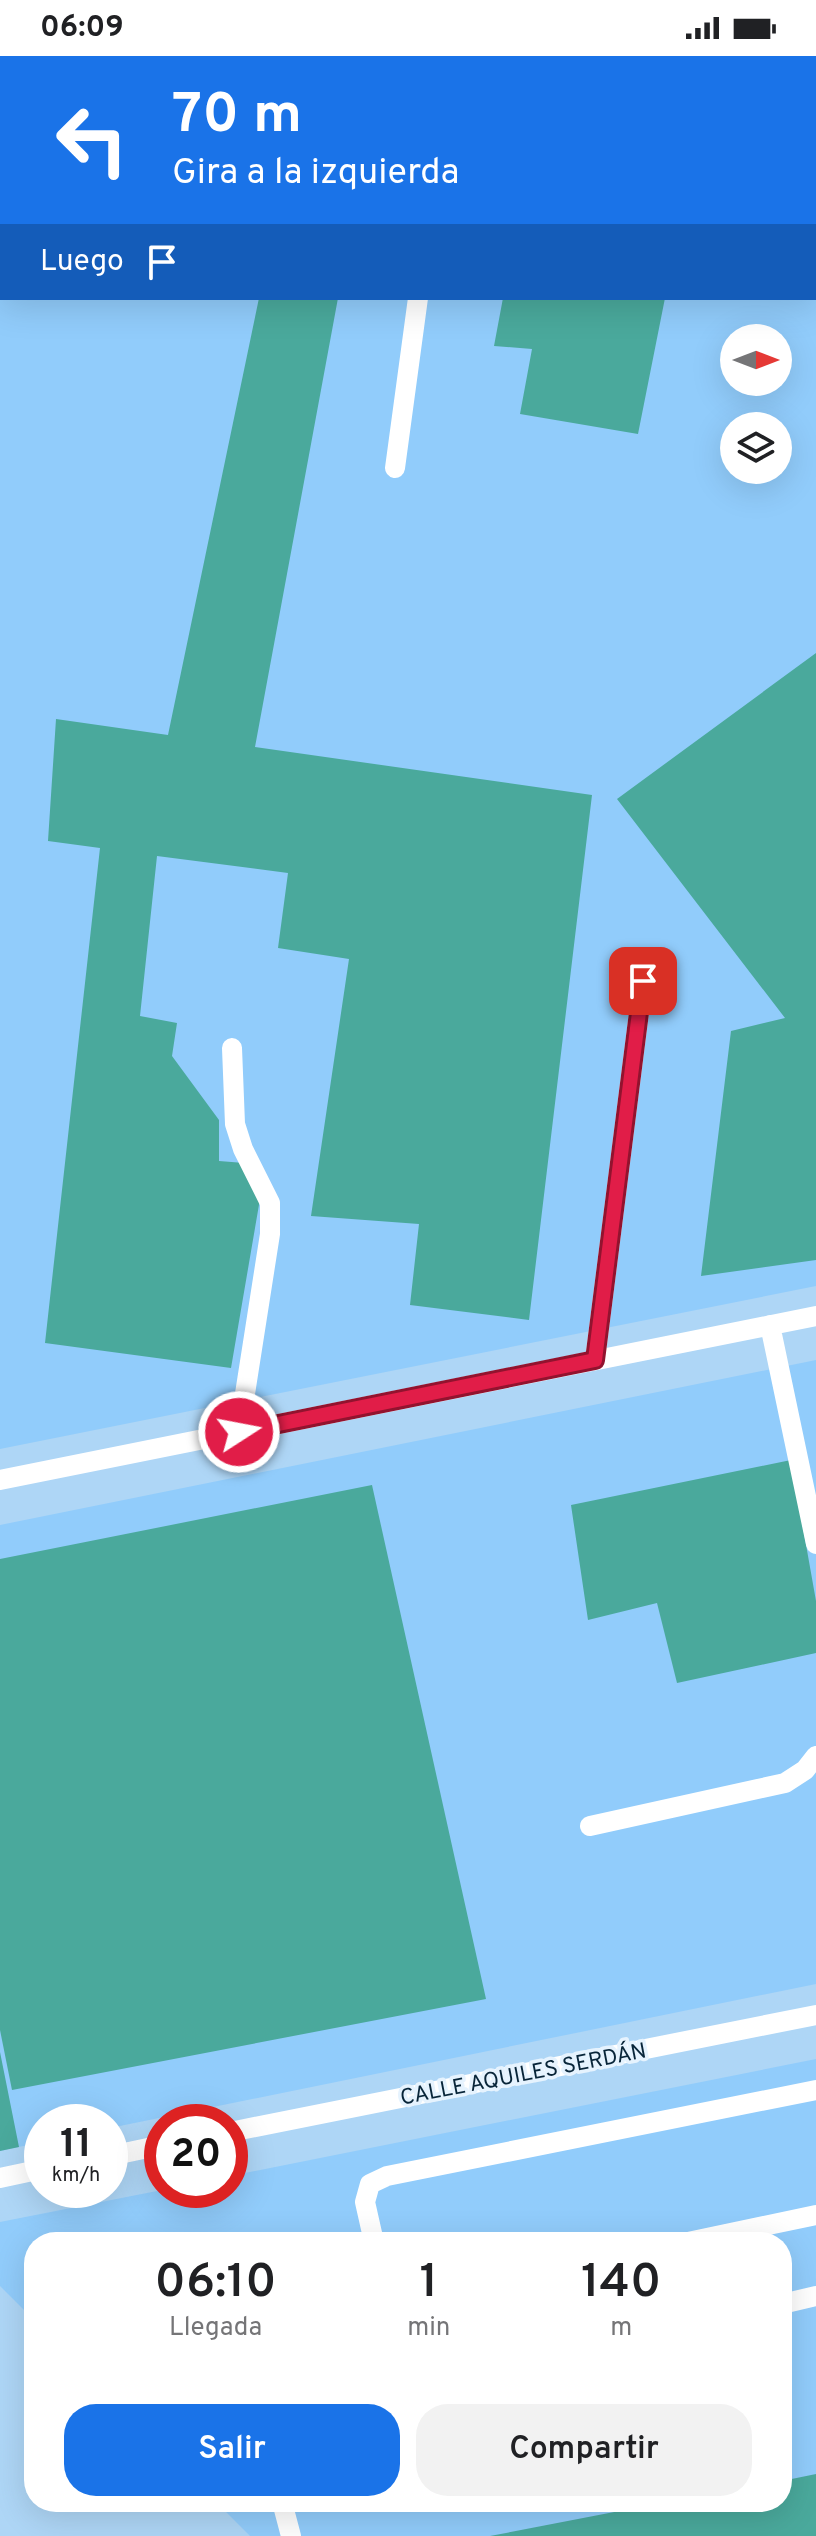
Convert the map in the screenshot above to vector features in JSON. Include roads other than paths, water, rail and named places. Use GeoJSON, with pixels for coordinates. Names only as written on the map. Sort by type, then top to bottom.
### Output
{"type":"FeatureCollection","features":[{"type":"Feature","properties":{"kind":"lane"},"geometry":{"type":"LineString","coordinates":[[395,468],[418,300]]}},
{"type":"Feature","properties":{"kind":"lane"},"geometry":{"type":"LineString","coordinates":[[595,1360],[643,981]]}},
{"type":"Feature","properties":{"kind":"lane"},"geometry":{"type":"LineString","coordinates":[[232,1048],[235,1124],[243,1149],[270,1203],[270,1234],[239,1432]]}},
{"type":"Feature","properties":{"kind":"lane"},"geometry":{"type":"LineString","coordinates":[[0,1480],[816,1316]]}},
{"type":"Feature","properties":{"kind":"lane"},"geometry":{"type":"LineString","coordinates":[[770,1325],[816,1544]]}},
{"type":"Feature","properties":{"kind":"lane"},"geometry":{"type":"LineString","coordinates":[[590,1826],[785,1783],[805,1770],[816,1756]]}},
{"type":"Feature","properties":{"kind":"lane","name":"CALLE AQUILES SERDÁN"},"geometry":{"type":"LineString","coordinates":[[248,2128],[816,2015]]}},
{"type":"Feature","properties":{"kind":"lane"},"geometry":{"type":"LineString","coordinates":[[372,2232],[365,2202],[370,2184],[387,2176],[816,2090]]}},
{"type":"Feature","properties":{"kind":"lane"},"geometry":{"type":"LineString","coordinates":[[0,2178],[24,2173]]}},
{"type":"Feature","properties":{"kind":"lane"},"geometry":{"type":"LineString","coordinates":[[735,2232],[816,2215]]}},
{"type":"Feature","properties":{"kind":"lane"},"geometry":{"type":"LineString","coordinates":[[792,2302],[816,2296]]}},
{"type":"Feature","properties":{"kind":"lane"},"geometry":{"type":"LineString","coordinates":[[285,2512],[291,2536]]}}]}
